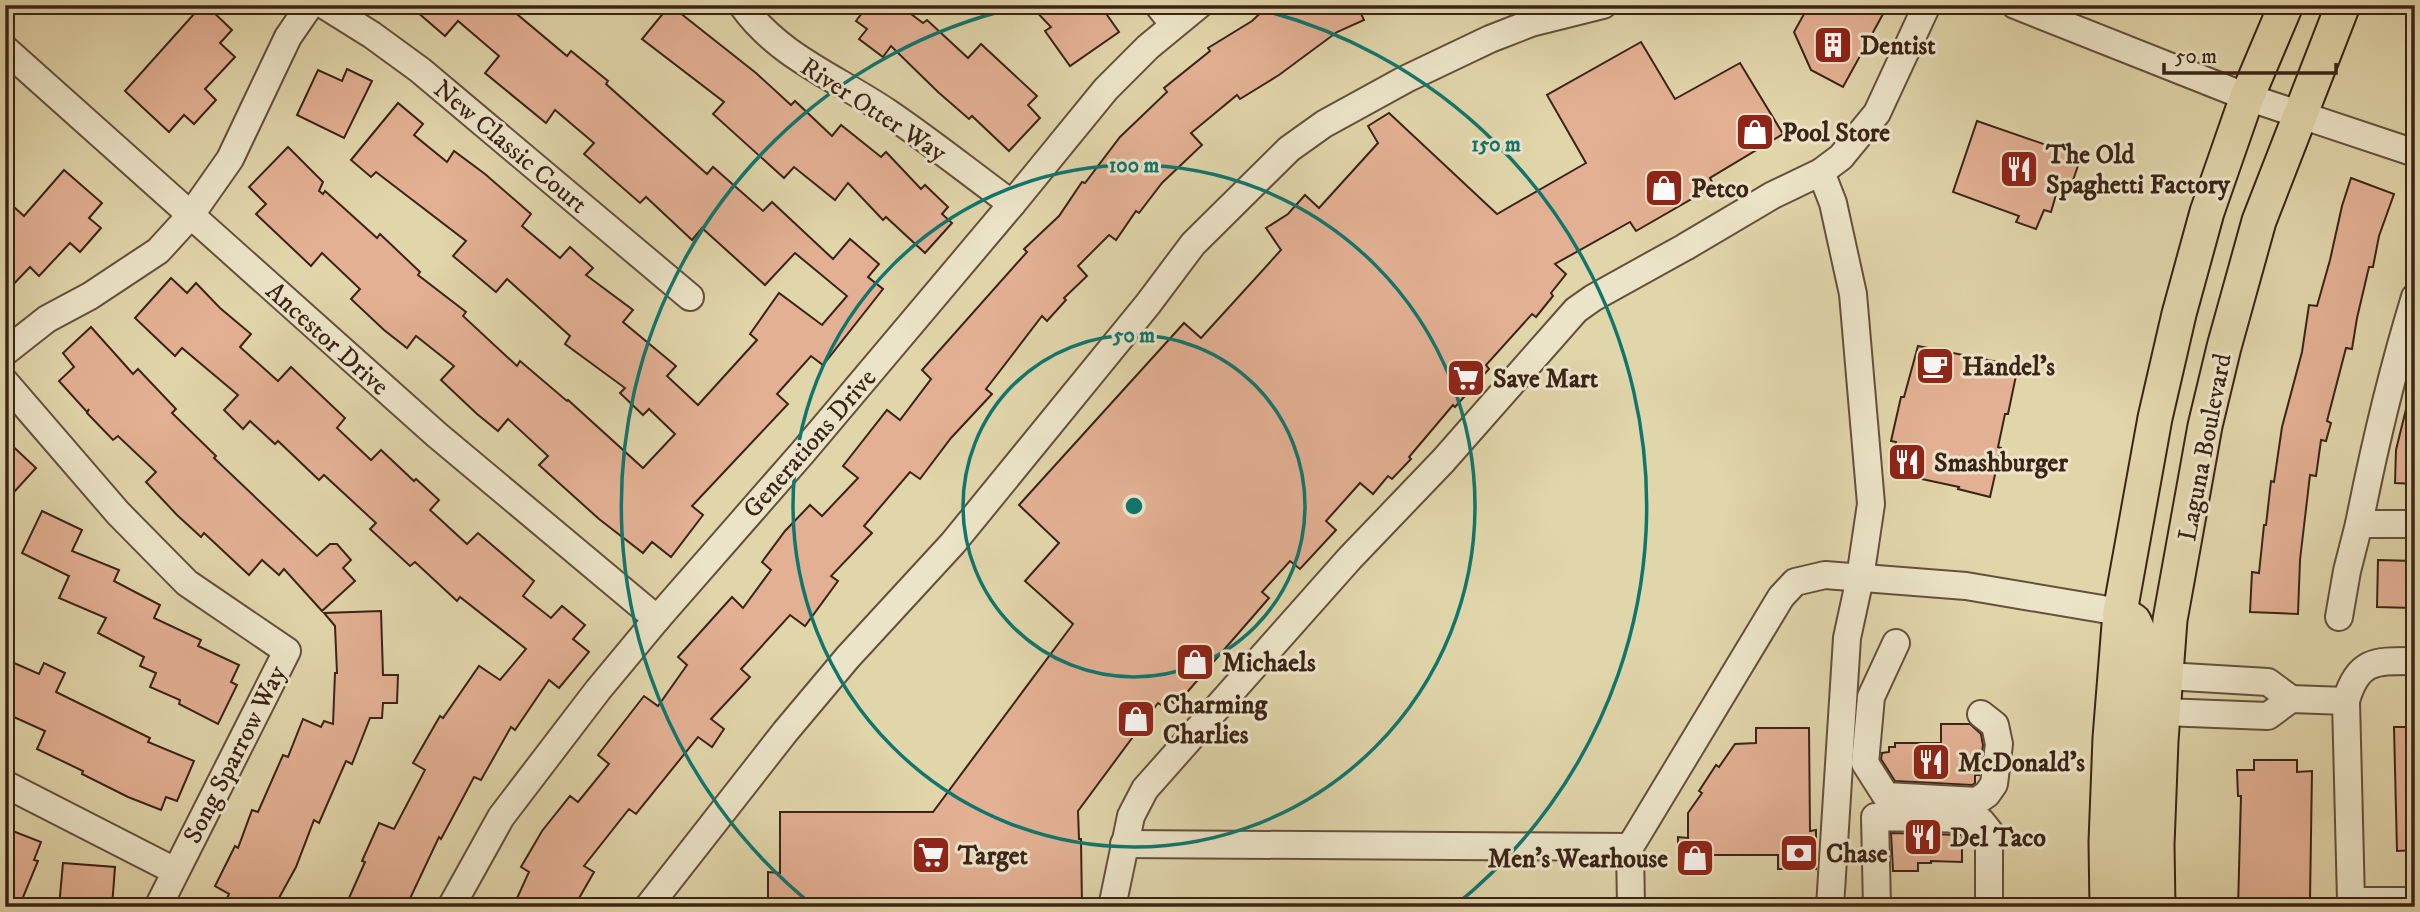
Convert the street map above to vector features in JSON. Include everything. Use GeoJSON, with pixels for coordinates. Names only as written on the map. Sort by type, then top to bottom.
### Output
{"type":"FeatureCollection","features":[{"type":"Feature","properties":{"kind":"main road","name":"Laguna Boulevard"},"geometry":{"type":"LineString","coordinates":[[2107,907],[2106,842],[2110,738],[2120,612],[2155,418],[2179,314],[2207,212],[2247,97],[2286,5]]}},
{"type":"Feature","properties":{"kind":"main road","name":"Laguna Boulevard"},"geometry":{"type":"LineString","coordinates":[[2158,907],[2157,845],[2170,620],[2205,426],[2259,221],[2343,5]]}},
{"type":"Feature","properties":{"kind":"main road"},"geometry":{"type":"LineString","coordinates":[[2120,612],[2134,621],[2145,645],[2133,818],[2135,907]]}},
{"type":"Feature","properties":{"kind":"street"},"geometry":{"type":"LineString","coordinates":[[5,352],[47,319],[90,296],[158,251],[190,216],[230,159],[288,37],[310,5]]}},
{"type":"Feature","properties":{"kind":"street","name":"New Classic Court"},"geometry":{"type":"LineString","coordinates":[[324,5],[372,35],[419,70],[690,297]]}},
{"type":"Feature","properties":{"kind":"street","name":"River Otter Way"},"geometry":{"type":"LineString","coordinates":[[743,5],[754,22],[795,57],[890,113],[1012,204]]}},
{"type":"Feature","properties":{"kind":"street","name":"Generations Drive"},"geometry":{"type":"LineString","coordinates":[[451,907],[500,817],[598,690],[1012,204],[1166,15],[1199,5]]}},
{"type":"Feature","properties":{"kind":"street"},"geometry":{"type":"LineString","coordinates":[[648,907],[785,732],[848,657],[961,533],[1149,304],[1193,244],[1289,149],[1324,124],[1394,85],[1490,39],[1531,23],[1603,5]]}},
{"type":"Feature","properties":{"kind":"street"},"geometry":{"type":"LineString","coordinates":[[1112,907],[1124,844],[1136,803],[1164,765],[1347,562],[1443,461],[1576,310],[1592,298],[1773,195],[1821,172],[1854,143],[1877,113],[1927,5]]}},
{"type":"Feature","properties":{"kind":"street"},"geometry":{"type":"LineString","coordinates":[[2015,5],[2301,117],[2415,153]]}},
{"type":"Feature","properties":{"kind":"street","name":"Ancestor Drive"},"geometry":{"type":"LineString","coordinates":[[5,49],[437,435],[657,619]]}},
{"type":"Feature","properties":{"kind":"street"},"geometry":{"type":"LineString","coordinates":[[1821,172],[1833,203],[1853,294],[1871,504],[1860,578],[1847,638],[1830,907]]}},
{"type":"Feature","properties":{"kind":"street"},"geometry":{"type":"LineString","coordinates":[[2339,617],[2374,449],[2415,297]]}},
{"type":"Feature","properties":{"kind":"street","name":"Song Sparrow Way"},"geometry":{"type":"LineString","coordinates":[[5,382],[102,496],[187,583],[286,650],[158,907]]}},
{"type":"Feature","properties":{"kind":"street"},"geometry":{"type":"LineString","coordinates":[[2359,524],[2415,524]]}},
{"type":"Feature","properties":{"kind":"street"},"geometry":{"type":"LineString","coordinates":[[1631,907],[1630,847],[1781,597],[1795,582],[1825,575],[1966,586],[2120,612]]}},
{"type":"Feature","properties":{"kind":"street"},"geometry":{"type":"LineString","coordinates":[[1896,643],[1871,697],[1865,763],[1886,796],[1977,801],[1987,794],[1994,784],[1999,744],[1995,725],[1981,714]]}},
{"type":"Feature","properties":{"kind":"street"},"geometry":{"type":"LineString","coordinates":[[2415,662],[2369,664],[2359,673],[2346,701],[2351,901],[2415,901]]}},
{"type":"Feature","properties":{"kind":"street"},"geometry":{"type":"LineString","coordinates":[[2166,676],[2268,682],[2291,699],[2346,701]]}},
{"type":"Feature","properties":{"kind":"street"},"geometry":{"type":"LineString","coordinates":[[2163,712],[2268,716],[2291,699]]}},
{"type":"Feature","properties":{"kind":"street"},"geometry":{"type":"LineString","coordinates":[[5,784],[175,870]]}},
{"type":"Feature","properties":{"kind":"street"},"geometry":{"type":"LineString","coordinates":[[1877,907],[1875,817],[1981,821],[1989,831],[1989,907]]}},
{"type":"Feature","properties":{"kind":"street"},"geometry":{"type":"LineString","coordinates":[[1124,844],[1630,847]]}},
{"type":"Feature","properties":{"kind":"building"},"geometry":{"type":"Polygon","coordinates":[[[202,5],[206,5],[232,30],[220,43],[235,57],[205,89],[216,100],[194,124],[184,115],[169,132],[125,91],[202,5]]]}},
{"type":"Feature","properties":{"kind":"building"},"geometry":{"type":"Polygon","coordinates":[[[409,5],[506,5],[567,56],[571,51],[608,81],[606,84],[707,174],[713,167],[763,211],[772,202],[833,259],[850,239],[879,264],[868,277],[883,289],[823,365],[811,356],[777,394],[788,404],[692,506],[703,515],[671,557],[652,542],[643,553],[599,519],[539,465],[548,456],[508,419],[498,431],[477,414],[441,380],[454,366],[416,336],[407,348],[384,330],[351,299],[360,289],[322,253],[311,266],[256,214],[266,204],[249,187],[288,147],[323,182],[319,191],[323,194],[325,191],[377,238],[380,234],[420,272],[418,275],[466,312],[463,316],[517,366],[520,361],[643,468],[675,434],[649,409],[643,415],[620,393],[625,388],[565,344],[570,336],[507,279],[496,292],[453,256],[466,241],[376,172],[371,177],[351,160],[398,103],[423,124],[414,135],[447,162],[454,151],[485,174],[531,214],[522,226],[560,258],[570,247],[593,268],[586,275],[633,310],[623,322],[676,366],[667,376],[698,405],[757,340],[750,334],[779,293],[822,325],[847,296],[795,253],[765,285],[702,228],[692,240],[646,197],[640,203],[584,154],[594,143],[555,110],[546,123],[485,73],[499,56],[458,21],[445,36],[409,5]]]}},
{"type":"Feature","properties":{"kind":"building"},"geometry":{"type":"Polygon","coordinates":[[[670,5],[756,73],[791,105],[795,101],[832,136],[841,125],[881,157],[886,152],[921,189],[925,185],[948,207],[942,214],[952,223],[925,253],[886,217],[883,220],[848,183],[835,200],[794,167],[784,178],[713,114],[724,102],[642,39],[670,5]]]}},
{"type":"Feature","properties":{"kind":"building"},"geometry":{"type":"Polygon","coordinates":[[[868,5],[899,5],[923,23],[927,20],[968,58],[981,44],[1037,96],[1028,105],[1040,118],[1009,151],[972,116],[969,119],[938,92],[891,46],[883,57],[859,39],[867,29],[856,21],[868,5]]]}},
{"type":"Feature","properties":{"kind":"building"},"geometry":{"type":"Polygon","coordinates":[[[1030,5],[1100,5],[1119,32],[1070,66],[1045,31],[1051,27],[1030,5]]]}},
{"type":"Feature","properties":{"kind":"building"},"geometry":{"type":"Polygon","coordinates":[[[1269,5],[1357,5],[1364,20],[1337,32],[1279,75],[1240,99],[1237,95],[1191,133],[1202,145],[1162,183],[1139,213],[1136,211],[1116,240],[1109,235],[1078,266],[1087,276],[1064,298],[1066,300],[1047,321],[1042,316],[986,389],[992,394],[951,438],[920,479],[910,472],[864,526],[872,533],[831,576],[838,581],[805,626],[790,615],[741,669],[750,677],[711,719],[724,729],[712,747],[698,737],[636,814],[629,809],[584,866],[594,872],[574,907],[513,907],[529,872],[521,867],[542,831],[570,796],[578,802],[609,764],[598,755],[644,696],[658,706],[687,665],[678,657],[732,597],[743,608],[771,570],[762,562],[785,531],[810,505],[822,516],[858,478],[843,466],[887,410],[900,420],[931,379],[922,370],[1027,252],[1024,249],[1059,216],[1082,182],[1085,183],[1120,137],[1167,92],[1164,88],[1210,51],[1208,48],[1252,21],[1269,5]]]}},
{"type":"Feature","properties":{"kind":"building","name":"Dentist"},"geometry":{"type":"Polygon","coordinates":[[[1809,5],[1888,5],[1843,87],[1811,70],[1794,32],[1809,5]]]}},
{"type":"Feature","properties":{"kind":"building"},"geometry":{"type":"Polygon","coordinates":[[[1641,42],[1675,99],[1740,63],[1783,134],[1710,178],[1714,186],[1636,231],[1630,222],[1555,264],[1566,274],[1536,317],[1532,314],[1486,365],[1489,369],[1455,407],[1453,405],[1392,479],[1388,476],[1373,494],[1360,483],[1326,521],[1336,530],[1300,569],[1290,561],[1262,592],[1269,598],[1176,705],[1168,698],[1161,705],[1158,703],[1078,811],[1082,907],[768,907],[768,872],[780,873],[780,812],[933,812],[1073,624],[1025,581],[1059,543],[1019,505],[1184,323],[1201,338],[1281,250],[1266,228],[1288,214],[1305,195],[1319,208],[1378,143],[1368,126],[1389,113],[1497,214],[1586,163],[1547,95],[1641,42]]]}},
{"type":"Feature","properties":{"kind":"building"},"geometry":{"type":"Polygon","coordinates":[[[347,69],[372,81],[344,138],[297,115],[318,70],[342,81],[347,69]]]}},
{"type":"Feature","properties":{"kind":"building","name":"The Old Spaghetti Factory"},"geometry":{"type":"Polygon","coordinates":[[[1977,121],[2081,157],[2071,186],[2060,181],[2051,212],[2044,210],[2036,229],[2016,222],[2019,216],[1953,192],[1977,121]]]}},
{"type":"Feature","properties":{"kind":"building"},"geometry":{"type":"Polygon","coordinates":[[[64,170],[102,203],[89,218],[101,228],[80,252],[70,243],[39,276],[30,267],[5,293],[5,199],[24,216],[64,170]]]}},
{"type":"Feature","properties":{"kind":"building"},"geometry":{"type":"Polygon","coordinates":[[[2351,178],[2394,194],[2379,236],[2373,267],[2369,267],[2352,349],[2346,348],[2327,421],[2331,423],[2326,441],[2321,440],[2316,476],[2310,475],[2300,560],[2298,614],[2250,612],[2252,572],[2259,573],[2271,481],[2274,482],[2282,427],[2302,352],[2309,305],[2317,306],[2351,178]]]}},
{"type":"Feature","properties":{"kind":"building"},"geometry":{"type":"Polygon","coordinates":[[[171,278],[187,293],[196,283],[251,334],[240,347],[278,381],[291,367],[345,418],[337,428],[371,460],[381,450],[414,481],[416,479],[439,500],[430,510],[467,544],[478,533],[534,581],[523,596],[551,618],[562,606],[585,625],[573,639],[589,652],[559,688],[549,680],[515,730],[511,727],[481,780],[474,777],[441,839],[439,837],[406,907],[345,907],[379,823],[394,829],[425,770],[413,763],[440,716],[443,718],[479,666],[500,680],[526,649],[460,597],[457,601],[415,562],[410,566],[370,529],[376,523],[324,475],[319,480],[278,441],[275,444],[250,421],[243,429],[224,410],[238,395],[182,348],[175,356],[135,318],[171,278]]]}},
{"type":"Feature","properties":{"kind":"building"},"geometry":{"type":"Polygon","coordinates":[[[91,327],[133,374],[138,369],[176,409],[172,413],[216,456],[214,458],[317,556],[330,544],[337,544],[351,560],[343,568],[355,581],[322,611],[284,569],[279,575],[262,560],[249,575],[204,533],[201,537],[177,515],[146,482],[156,472],[118,436],[113,440],[87,413],[89,409],[87,412],[59,381],[74,367],[63,353],[91,327]]]}},
{"type":"Feature","properties":{"kind":"building"},"geometry":{"type":"Polygon","coordinates":[[[1918,346],[2018,366],[2008,414],[2005,414],[1998,447],[2001,448],[1990,497],[1958,489],[1959,487],[1889,472],[1896,442],[1891,441],[1901,397],[1904,397],[1918,346]]]}},
{"type":"Feature","properties":{"kind":"building"},"geometry":{"type":"Polygon","coordinates":[[[2408,401],[2415,402],[2415,484],[2395,483],[2396,450],[2408,401]]]}},
{"type":"Feature","properties":{"kind":"building"},"geometry":{"type":"Polygon","coordinates":[[[5,439],[36,468],[5,502],[5,439]]]}},
{"type":"Feature","properties":{"kind":"building"},"geometry":{"type":"Polygon","coordinates":[[[42,511],[82,530],[72,551],[119,570],[114,581],[160,605],[154,618],[201,640],[198,646],[239,665],[231,682],[237,685],[218,724],[179,704],[180,700],[150,687],[156,673],[140,666],[144,657],[98,633],[106,618],[59,598],[69,576],[22,553],[42,511]]]}},
{"type":"Feature","properties":{"kind":"building"},"geometry":{"type":"Polygon","coordinates":[[[2378,560],[2415,561],[2413,608],[2377,607],[2378,560]]]}},
{"type":"Feature","properties":{"kind":"building"},"geometry":{"type":"Polygon","coordinates":[[[381,611],[383,675],[398,675],[397,703],[383,703],[382,718],[370,718],[352,764],[346,761],[319,823],[314,820],[296,867],[274,907],[223,907],[229,894],[215,886],[235,846],[238,848],[252,810],[258,812],[283,755],[288,757],[303,719],[321,727],[324,721],[333,724],[337,673],[335,626],[324,613],[381,611]]]}},
{"type":"Feature","properties":{"kind":"building"},"geometry":{"type":"Polygon","coordinates":[[[5,659],[39,674],[44,663],[65,673],[56,692],[150,738],[148,742],[194,761],[177,801],[166,797],[161,810],[128,797],[37,749],[45,731],[5,713],[5,659]]]}},
{"type":"Feature","properties":{"kind":"building","name":"McDonald's"},"geometry":{"type":"Polygon","coordinates":[[[1941,724],[1970,724],[1981,734],[1983,745],[1979,775],[1975,775],[1975,783],[1895,781],[1881,759],[1882,753],[1889,752],[1889,747],[1895,747],[1895,743],[1941,743],[1941,724]]]}},
{"type":"Feature","properties":{"kind":"building"},"geometry":{"type":"Polygon","coordinates":[[[2394,727],[2415,727],[2415,850],[2397,851],[2394,727]]]}},
{"type":"Feature","properties":{"kind":"building"},"geometry":{"type":"Polygon","coordinates":[[[1756,728],[1809,728],[1810,831],[1816,830],[1816,869],[1778,869],[1778,855],[1708,855],[1708,868],[1678,869],[1678,837],[1688,838],[1688,813],[1702,793],[1699,791],[1716,765],[1719,767],[1735,744],[1756,743],[1756,728]]]}},
{"type":"Feature","properties":{"kind":"building"},"geometry":{"type":"Polygon","coordinates":[[[2254,760],[2297,760],[2297,772],[2312,771],[2310,899],[2305,899],[2305,907],[2238,907],[2241,796],[2238,796],[2237,770],[2254,770],[2254,760]]]}},
{"type":"Feature","properties":{"kind":"building"},"geometry":{"type":"Polygon","coordinates":[[[5,828],[41,842],[34,860],[38,861],[19,907],[5,907],[5,828]]]}},
{"type":"Feature","properties":{"kind":"building","name":"Del Taco"},"geometry":{"type":"Polygon","coordinates":[[[1891,833],[1962,835],[1962,862],[1931,861],[1918,863],[1918,871],[1893,871],[1891,833]]]}},
{"type":"Feature","properties":{"kind":"building"},"geometry":{"type":"Polygon","coordinates":[[[63,863],[115,867],[112,907],[59,907],[63,863]]]}},
{"type":"Feature","properties":{"kind":"place","name":"Dentist"},"geometry":{"type":"Point","coordinates":[1833,45]}},
{"type":"Feature","properties":{"kind":"place","name":"Pool Store"},"geometry":{"type":"Point","coordinates":[1755,132]}},
{"type":"Feature","properties":{"kind":"place","name":"The Old Spaghetti Factory"},"geometry":{"type":"Point","coordinates":[2019,169]}},
{"type":"Feature","properties":{"kind":"place","name":"Petco"},"geometry":{"type":"Point","coordinates":[1664,188]}},
{"type":"Feature","properties":{"kind":"place","name":"Handel's"},"geometry":{"type":"Point","coordinates":[1935,366]}},
{"type":"Feature","properties":{"kind":"place","name":"Save Mart"},"geometry":{"type":"Point","coordinates":[1466,378]}},
{"type":"Feature","properties":{"kind":"place","name":"Smashburger"},"geometry":{"type":"Point","coordinates":[1907,462]}},
{"type":"Feature","properties":{"kind":"place","name":"Michaels"},"geometry":{"type":"Point","coordinates":[1195,662]}},
{"type":"Feature","properties":{"kind":"place","name":"Charming Charlies"},"geometry":{"type":"Point","coordinates":[1136,719]}},
{"type":"Feature","properties":{"kind":"place","name":"McDonald's"},"geometry":{"type":"Point","coordinates":[1931,762]}},
{"type":"Feature","properties":{"kind":"place","name":"Del Taco"},"geometry":{"type":"Point","coordinates":[1923,837]}},
{"type":"Feature","properties":{"kind":"place","name":"Chase"},"geometry":{"type":"Point","coordinates":[1799,853]}},
{"type":"Feature","properties":{"kind":"place","name":"Target"},"geometry":{"type":"Point","coordinates":[931,855]}},
{"type":"Feature","properties":{"kind":"place","name":"Men's Wearhouse"},"geometry":{"type":"Point","coordinates":[1695,858]}}]}
